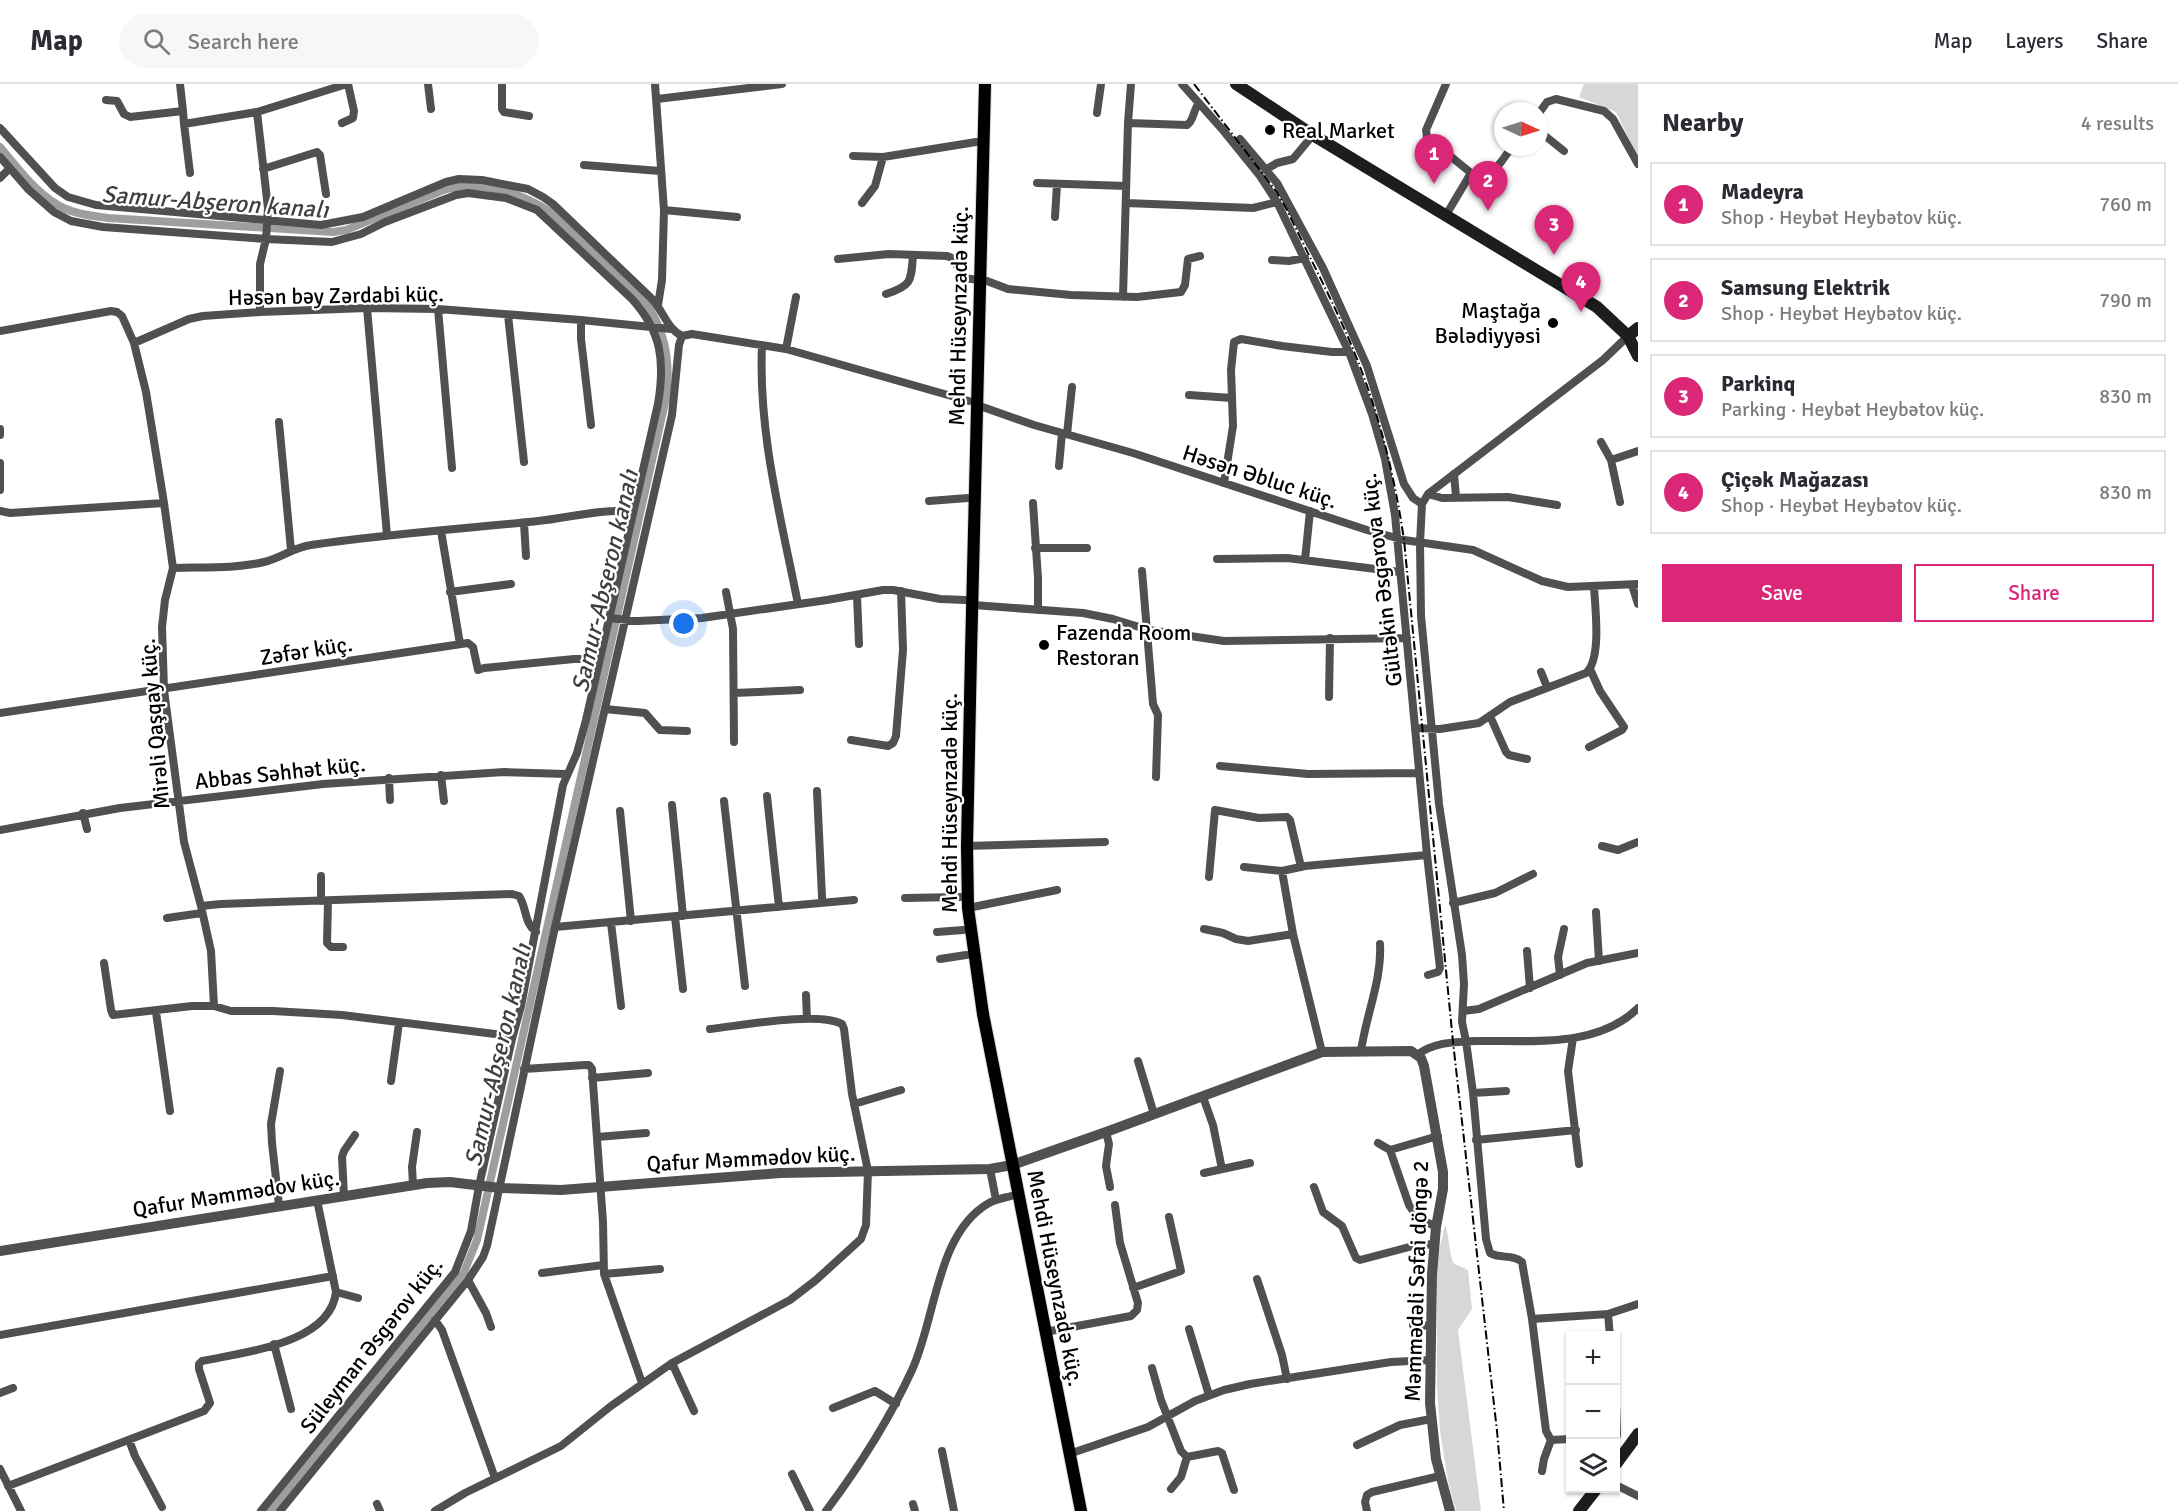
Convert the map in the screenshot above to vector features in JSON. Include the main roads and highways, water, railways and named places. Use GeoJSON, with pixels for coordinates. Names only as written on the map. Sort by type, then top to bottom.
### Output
{"type":"FeatureCollection","features":[{"type":"Feature","properties":{"kind":"main road","name":"Mehdi Hüseynzadə küç."},"geometry":{"type":"LineString","coordinates":[[977,84],[977,280]]}},
{"type":"Feature","properties":{"kind":"main road","name":"Mehdi Hüseynzadə küç."},"geometry":{"type":"LineString","coordinates":[[985,84],[973,403],[960,897],[966,955],[1081,1511]]}},
{"type":"Feature","properties":{"kind":"main road"},"geometry":{"type":"LineString","coordinates":[[1236,84],[1313,135],[1597,307],[1628,336],[1638,356]]}},
{"type":"Feature","properties":{"kind":"main road"},"geometry":{"type":"LineString","coordinates":[[1628,336],[1638,328]]}},
{"type":"Feature","properties":{"kind":"main road","name":"Mehdi Hüseynzadə küç."},"geometry":{"type":"LineString","coordinates":[[973,403],[968,498],[968,908],[983,1014],[1009,1165],[1011,1196],[1073,1511]]}},
{"type":"Feature","properties":{"kind":"main road"},"geometry":{"type":"LineString","coordinates":[[1620,1459],[1635,1438]]}},
{"type":"Feature","properties":{"kind":"main road"},"geometry":{"type":"LineString","coordinates":[[1579,1511],[1593,1493]]}},
{"type":"Feature","properties":{"kind":"waterway","name":"Samur-Abşeron kanalı"},"geometry":{"type":"LineString","coordinates":[[0,147],[30,182],[56,204],[76,213],[108,218],[333,232],[346,230],[446,189],[473,186],[499,190],[525,198],[549,211],[646,303],[658,325],[665,348],[668,372],[666,398],[477,1240],[464,1272],[270,1511]]}},
{"type":"Feature","properties":{"kind":"railway"},"geometry":{"type":"LineString","coordinates":[[1194,84],[1276,191],[1287,210],[1357,359],[1380,425],[1396,494],[1404,540],[1453,1042],[1504,1511]]}},
{"type":"Feature","properties":{"kind":"place","name":"Real Market"},"geometry":{"type":"Point","coordinates":[1270,130]}},
{"type":"Feature","properties":{"kind":"place","name":"Madeyra"},"geometry":{"type":"Point","coordinates":[1434,184]}},
{"type":"Feature","properties":{"kind":"place","name":"Samsung Elektrik"},"geometry":{"type":"Point","coordinates":[1488,211]}},
{"type":"Feature","properties":{"kind":"place","name":"Parkinq"},"geometry":{"type":"Point","coordinates":[1554,255]}},
{"type":"Feature","properties":{"kind":"place","name":"Çiçək Mağazası"},"geometry":{"type":"Point","coordinates":[1581,312]}},
{"type":"Feature","properties":{"kind":"place","name":"Maştağa Bələdiyyəsi"},"geometry":{"type":"Point","coordinates":[1553,323]}},
{"type":"Feature","properties":{"kind":"place","name":"Fazenda Room Restoran"},"geometry":{"type":"Point","coordinates":[1044,645]}}]}
